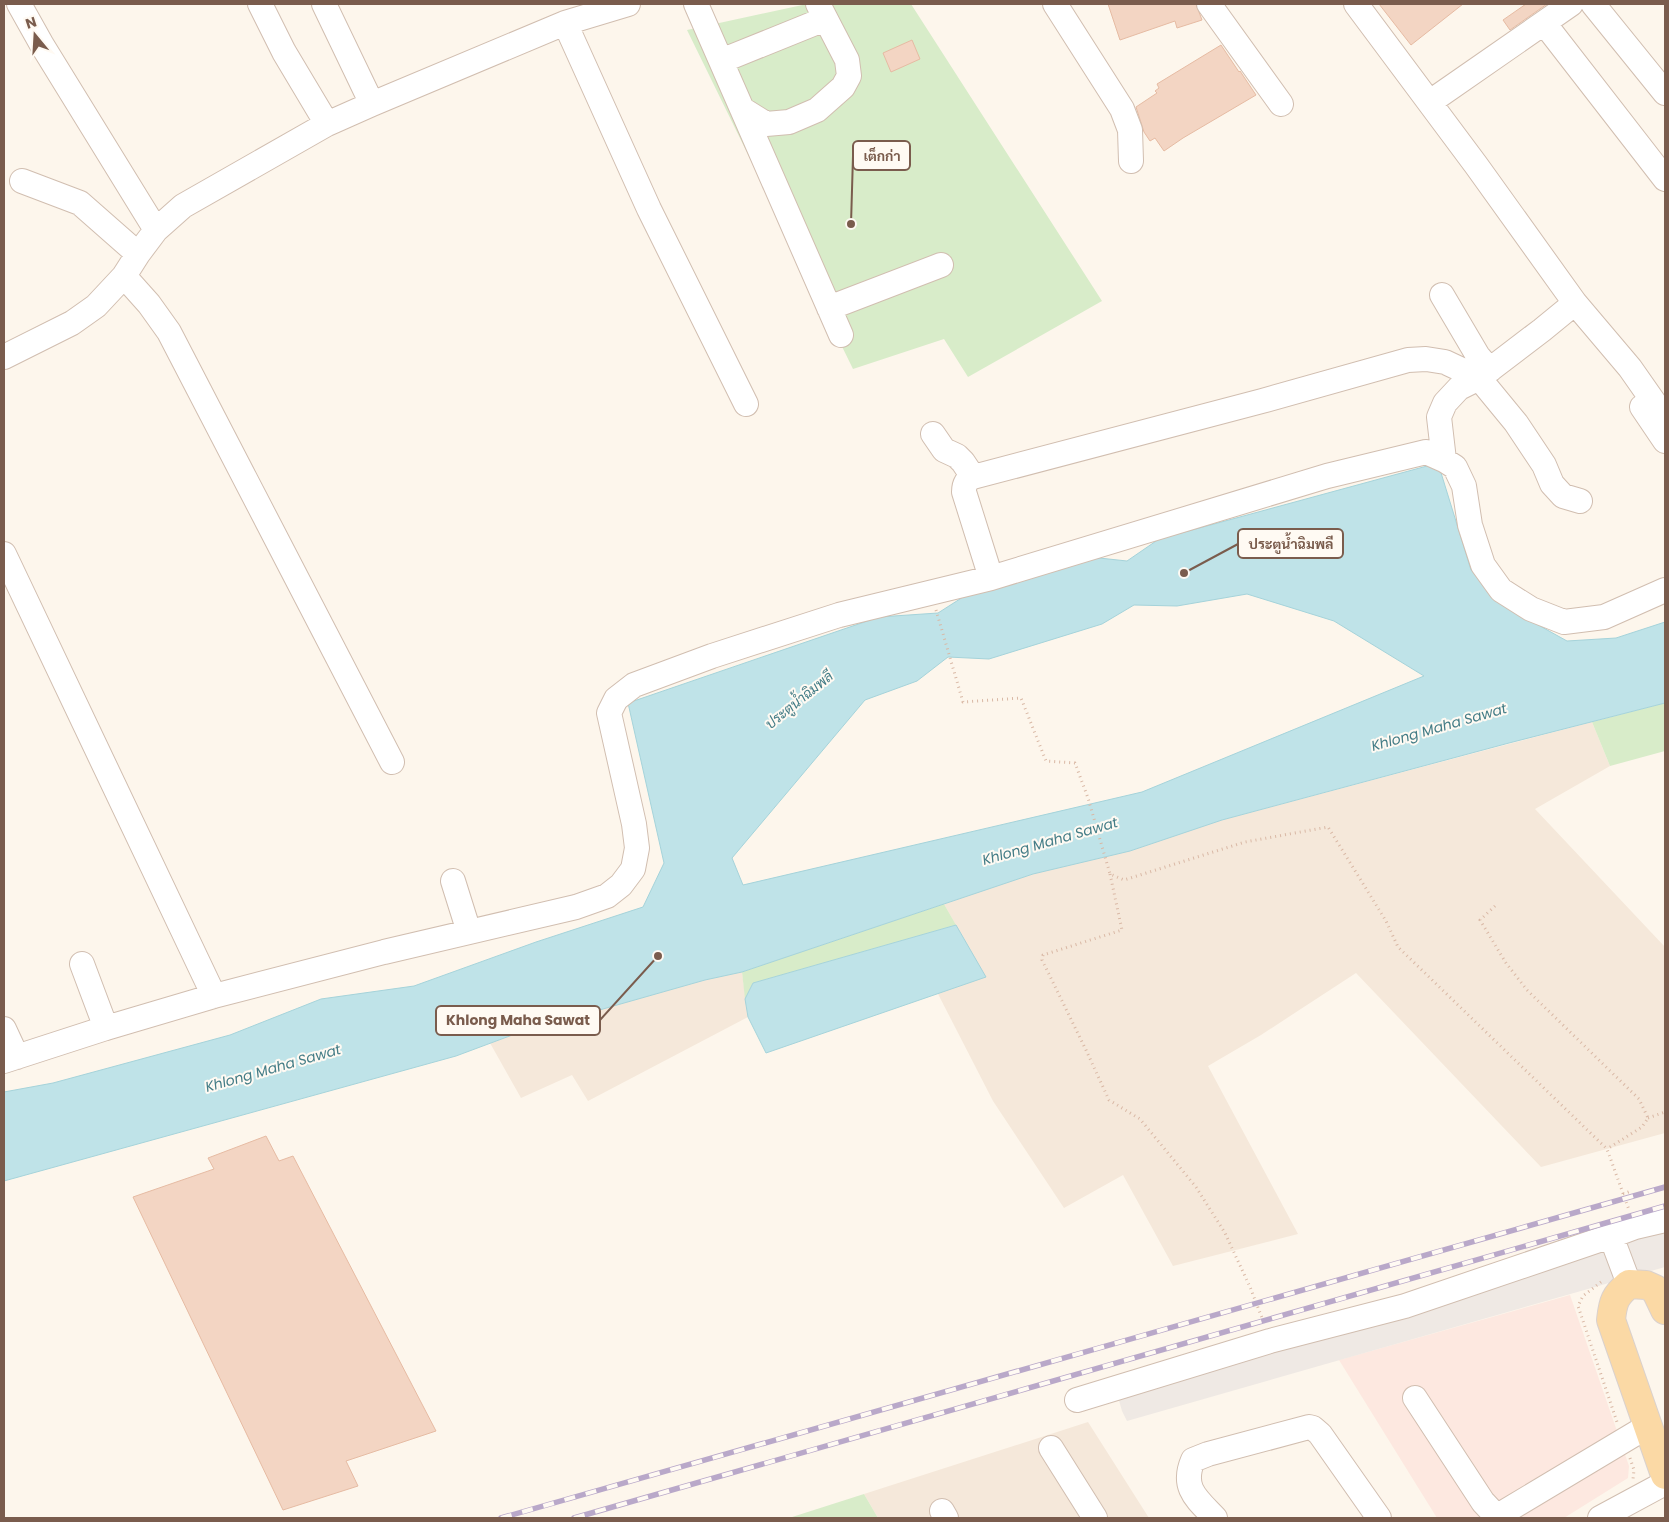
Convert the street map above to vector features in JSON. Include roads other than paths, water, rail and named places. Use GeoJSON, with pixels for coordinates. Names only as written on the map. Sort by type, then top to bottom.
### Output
{"type":"FeatureCollection","features":[{"type":"Feature","properties":{"kind":"main road"},"geometry":{"type":"LineString","coordinates":[[1654,1290],[1618,1294],[1612,1304],[1611,1320],[1665,1475]]}},
{"type":"Feature","properties":{"kind":"street"},"geometry":{"type":"LineString","coordinates":[[19,4],[156,230]]}},
{"type":"Feature","properties":{"kind":"street"},"geometry":{"type":"LineString","coordinates":[[260,4],[284,52],[327,124]]}},
{"type":"Feature","properties":{"kind":"street"},"geometry":{"type":"LineString","coordinates":[[324,4],[372,104]]}},
{"type":"Feature","properties":{"kind":"street"},"geometry":{"type":"LineString","coordinates":[[4,357],[72,323],[96,306],[124,276],[156,230],[183,206],[327,124],[565,23],[628,4]]}},
{"type":"Feature","properties":{"kind":"street"},"geometry":{"type":"LineString","coordinates":[[696,4],[841,334]]}},
{"type":"Feature","properties":{"kind":"street"},"geometry":{"type":"LineString","coordinates":[[1055,4],[1122,109],[1130,130],[1131,161]]}},
{"type":"Feature","properties":{"kind":"street"},"geometry":{"type":"LineString","coordinates":[[1209,4],[1281,104]]}},
{"type":"Feature","properties":{"kind":"street"},"geometry":{"type":"LineString","coordinates":[[1356,4],[1430,102],[1571,306],[1581,326],[1665,441]]}},
{"type":"Feature","properties":{"kind":"street"},"geometry":{"type":"LineString","coordinates":[[1430,102],[1571,4]]}},
{"type":"Feature","properties":{"kind":"street"},"geometry":{"type":"LineString","coordinates":[[1593,4],[1665,93]]}},
{"type":"Feature","properties":{"kind":"street"},"geometry":{"type":"LineString","coordinates":[[721,61],[822,11],[847,60],[849,76],[843,87],[817,110],[789,122],[766,124],[742,109]]}},
{"type":"Feature","properties":{"kind":"street"},"geometry":{"type":"LineString","coordinates":[[565,23],[649,209],[746,404]]}},
{"type":"Feature","properties":{"kind":"street"},"geometry":{"type":"LineString","coordinates":[[1544,23],[1665,178]]}},
{"type":"Feature","properties":{"kind":"street"},"geometry":{"type":"LineString","coordinates":[[22,181],[80,203],[138,254]]}},
{"type":"Feature","properties":{"kind":"street"},"geometry":{"type":"LineString","coordinates":[[830,308],[941,264]]}},
{"type":"Feature","properties":{"kind":"street"},"geometry":{"type":"LineString","coordinates":[[124,276],[149,304],[169,332],[392,762]]}},
{"type":"Feature","properties":{"kind":"street"},"geometry":{"type":"LineString","coordinates":[[1442,295],[1478,356],[1484,374],[1544,465],[1552,484],[1563,496],[1580,501]]}},
{"type":"Feature","properties":{"kind":"street"},"geometry":{"type":"LineString","coordinates":[[1444,460],[1439,417],[1445,403],[1458,388],[1484,374],[1571,306]]}},
{"type":"Feature","properties":{"kind":"street"},"geometry":{"type":"LineString","coordinates":[[1571,306],[1630,368],[1665,418]]}},
{"type":"Feature","properties":{"kind":"street"},"geometry":{"type":"LineString","coordinates":[[991,578],[964,492],[964,485],[968,479],[1408,360],[1426,359],[1445,362],[1484,374]]}},
{"type":"Feature","properties":{"kind":"street"},"geometry":{"type":"LineString","coordinates":[[933,434],[944,450],[957,456],[963,462],[973,477]]}},
{"type":"Feature","properties":{"kind":"street"},"geometry":{"type":"LineString","coordinates":[[4,1029],[10,1059],[214,996],[384,952],[576,907],[607,896],[621,885],[633,869],[637,848],[634,824],[609,713],[616,699],[634,685],[712,656],[838,615],[991,578],[1327,476],[1426,452],[1444,460],[1455,467],[1464,486],[1470,525],[1483,565],[1501,590],[1531,610],[1564,622],[1604,617],[1665,590]]}},
{"type":"Feature","properties":{"kind":"street"},"geometry":{"type":"LineString","coordinates":[[4,554],[214,996]]}},
{"type":"Feature","properties":{"kind":"street"},"geometry":{"type":"LineString","coordinates":[[453,881],[469,932]]}},
{"type":"Feature","properties":{"kind":"street"},"geometry":{"type":"LineString","coordinates":[[82,964],[106,1028]]}},
{"type":"Feature","properties":{"kind":"street"},"geometry":{"type":"LineString","coordinates":[[1078,1400],[1270,1341],[1405,1306],[1636,1227],[1665,1220]]}},
{"type":"Feature","properties":{"kind":"street"},"geometry":{"type":"LineString","coordinates":[[1611,1236],[1654,1290]]}},
{"type":"Feature","properties":{"kind":"street"},"geometry":{"type":"LineString","coordinates":[[1414,1398],[1483,1502],[1497,1517],[1648,1426]]}},
{"type":"Feature","properties":{"kind":"street"},"geometry":{"type":"LineString","coordinates":[[1215,1518],[1196,1498],[1189,1484],[1188,1471],[1193,1460],[1208,1454],[1309,1427],[1320,1434],[1379,1518]]}},
{"type":"Feature","properties":{"kind":"street"},"geometry":{"type":"LineString","coordinates":[[1051,1448],[1095,1518]]}},
{"type":"Feature","properties":{"kind":"street"},"geometry":{"type":"LineString","coordinates":[[1600,1518],[1665,1483]]}},
{"type":"Feature","properties":{"kind":"water"},"geometry":{"type":"Polygon","coordinates":[[[1438,463],[1471,570],[1504,606],[1567,641],[1616,638],[1665,622],[1665,703],[1222,820],[1130,851],[1033,874],[742,972],[705,980],[515,1034],[456,1056],[4,1181],[4,1092],[53,1083],[230,1035],[321,999],[414,986],[536,942],[643,907],[664,863],[628,703],[879,617],[938,613],[974,590],[1090,557],[1127,561],[1159,539],[1438,463]],[[1247,594],[1177,606],[1134,605],[1102,624],[989,659],[948,657],[917,681],[865,700],[732,858],[743,885],[1142,792],[1424,676],[1334,621],[1247,594]]]}},
{"type":"Feature","properties":{"kind":"water"},"geometry":{"type":"Polygon","coordinates":[[[956,925],[986,977],[766,1053],[748,1017],[745,999],[753,983],[956,925]]]}},
{"type":"Feature","properties":{"kind":"railway"},"geometry":{"type":"LineString","coordinates":[[501,1518],[1665,1187]]}},
{"type":"Feature","properties":{"kind":"railway"},"geometry":{"type":"LineString","coordinates":[[574,1518],[1665,1206]]}},
{"type":"Feature","properties":{"kind":"place","name":"เต็กก่า"},"geometry":{"type":"Point","coordinates":[851,224]}},
{"type":"Feature","properties":{"kind":"place","name":"ประตูน้ำฉิมพลี"},"geometry":{"type":"Point","coordinates":[1184,573]}},
{"type":"Feature","properties":{"kind":"place","name":"Khlong Maha Sawat"},"geometry":{"type":"Point","coordinates":[658,956]}}]}
